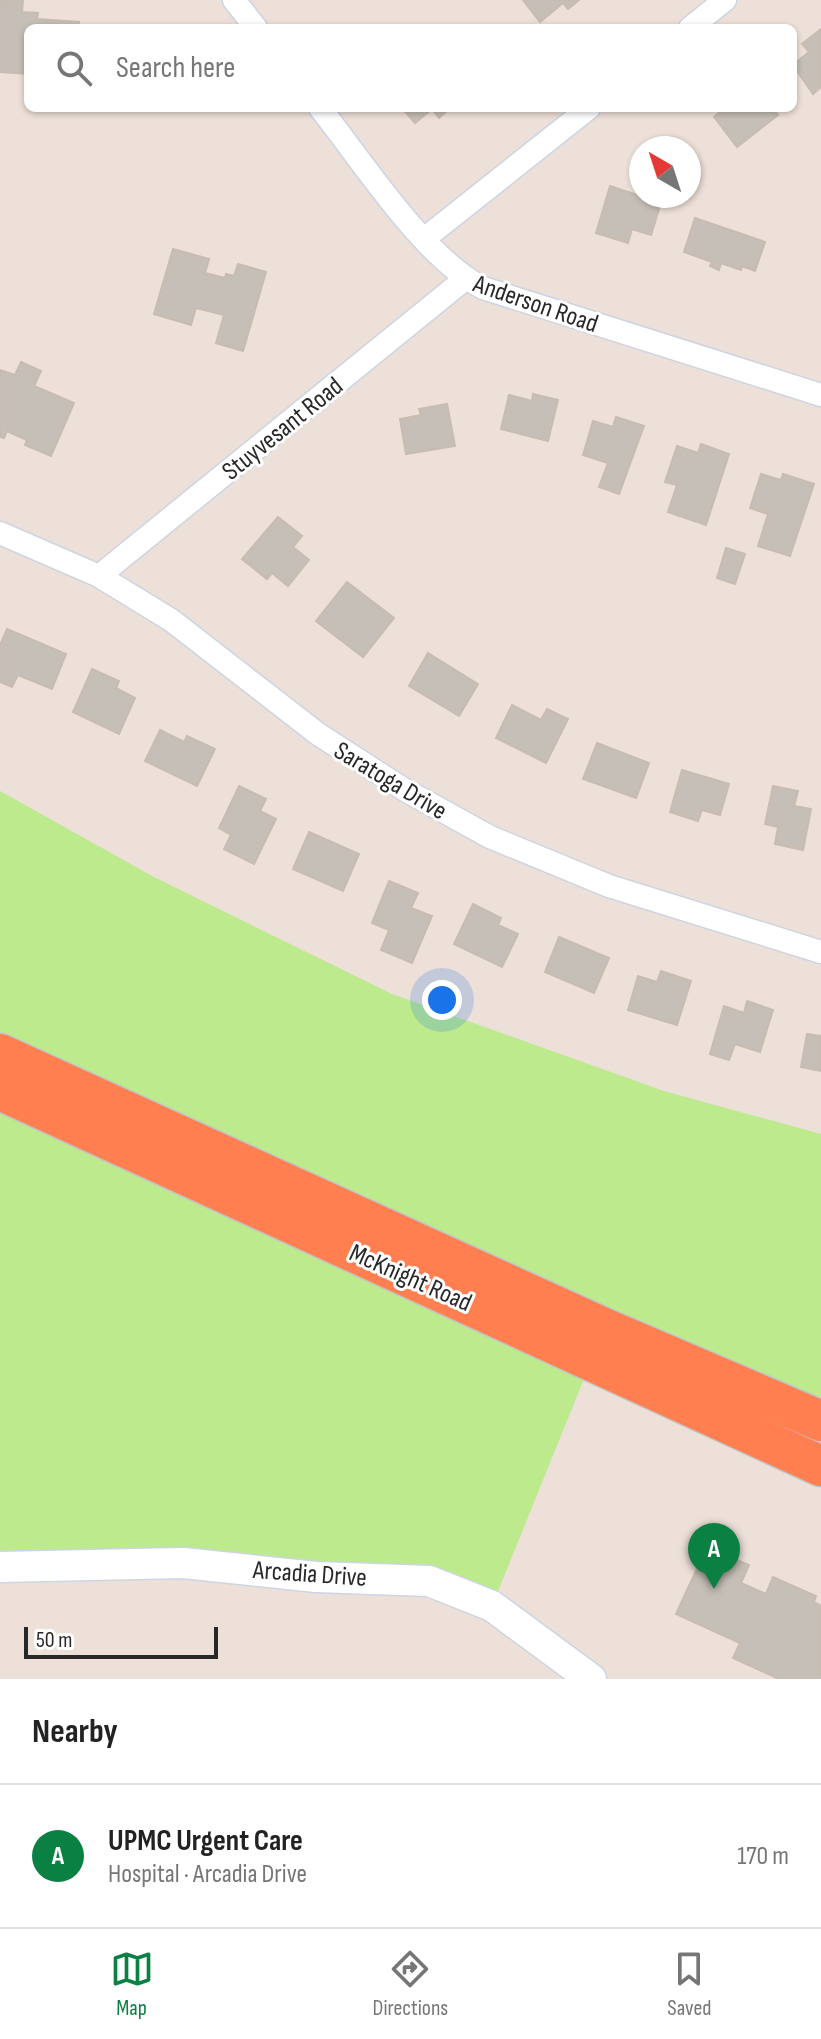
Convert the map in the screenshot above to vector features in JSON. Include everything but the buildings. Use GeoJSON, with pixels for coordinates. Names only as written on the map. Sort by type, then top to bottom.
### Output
{"type":"FeatureCollection","features":[{"type":"Feature","properties":{"kind":"highway","name":"McKnight Road"},"geometry":{"type":"LineString","coordinates":[[0,1054],[606,1329],[821,1421]]}},
{"type":"Feature","properties":{"kind":"highway","name":"McKnight Road"},"geometry":{"type":"LineString","coordinates":[[0,1090],[821,1466]]}},
{"type":"Feature","properties":{"kind":"street"},"geometry":{"type":"LineString","coordinates":[[234,0],[253,24]]}},
{"type":"Feature","properties":{"kind":"street"},"geometry":{"type":"LineString","coordinates":[[695,24],[725,0]]}},
{"type":"Feature","properties":{"kind":"street","name":"Anderson Road"},"geometry":{"type":"LineString","coordinates":[[323,112],[424,239],[465,279],[483,288],[821,395]]}},
{"type":"Feature","properties":{"kind":"street"},"geometry":{"type":"LineString","coordinates":[[424,239],[584,112]]}},
{"type":"Feature","properties":{"kind":"street","name":"Stuyvesant Road"},"geometry":{"type":"LineString","coordinates":[[99,576],[465,279]]}},
{"type":"Feature","properties":{"kind":"street","name":"Saratoga Drive"},"geometry":{"type":"LineString","coordinates":[[0,533],[99,576],[171,620],[318,734],[405,790],[490,837],[609,886],[821,952]]}},
{"type":"Feature","properties":{"kind":"street","name":"Arcadia Drive"},"geometry":{"type":"LineString","coordinates":[[0,1567],[183,1563],[316,1577],[429,1581],[492,1606],[591,1679]]}},
{"type":"Feature","properties":{"kind":"green space"},"geometry":{"type":"Polygon","coordinates":[[[0,791],[154,877],[392,994],[664,1091],[821,1134],[821,1421],[0,1054],[0,791]]]}},
{"type":"Feature","properties":{"kind":"green space"},"geometry":{"type":"Polygon","coordinates":[[[0,1090],[592,1359],[492,1606],[466,1593],[0,1567],[0,1090]]]}},
{"type":"Feature","properties":{"kind":"place","name":"UPMC Urgent Care"},"geometry":{"type":"Point","coordinates":[714,1589]}}]}
